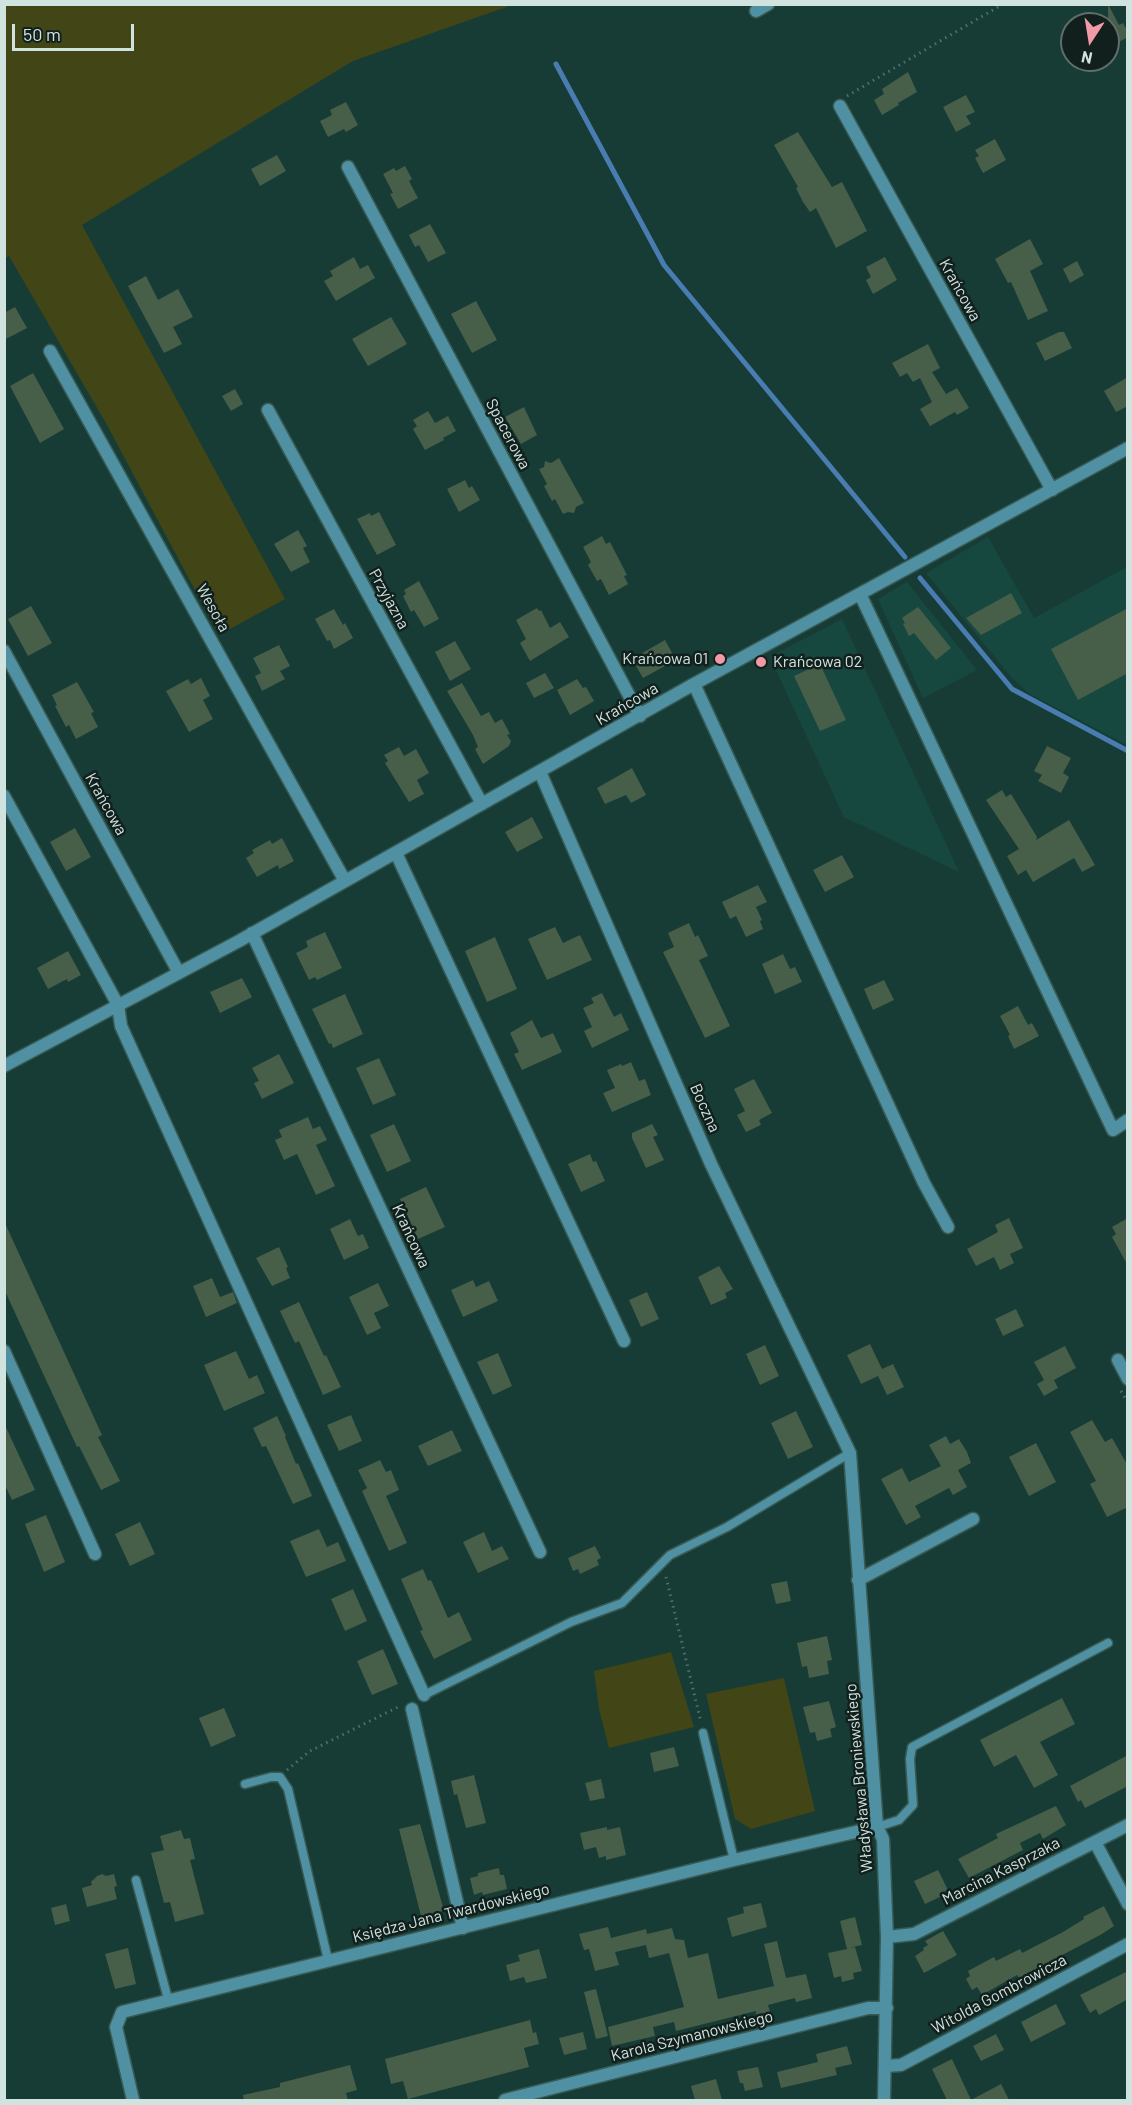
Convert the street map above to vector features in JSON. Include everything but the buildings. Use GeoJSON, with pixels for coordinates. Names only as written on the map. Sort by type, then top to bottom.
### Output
{"type":"FeatureCollection","features":[{"type":"Feature","properties":{"kind":"street"},"geometry":{"type":"LineString","coordinates":[[756,11],[768,4]]}},
{"type":"Feature","properties":{"kind":"street","name":"Krańcowa"},"geometry":{"type":"LineString","coordinates":[[840,106],[1052,490]]}},
{"type":"Feature","properties":{"kind":"street","name":"Spacerowa"},"geometry":{"type":"LineString","coordinates":[[348,167],[640,716]]}},
{"type":"Feature","properties":{"kind":"street","name":"Wesoła"},"geometry":{"type":"LineString","coordinates":[[50,351],[345,881]]}},
{"type":"Feature","properties":{"kind":"street","name":"Przyjazna"},"geometry":{"type":"LineString","coordinates":[[267,410],[482,804]]}},
{"type":"Feature","properties":{"kind":"street","name":"Krańcowa"},"geometry":{"type":"LineString","coordinates":[[4,1066],[252,933],[640,716],[693,684],[1128,448]]}},
{"type":"Feature","properties":{"kind":"street"},"geometry":{"type":"LineString","coordinates":[[861,594],[1113,1130],[1128,1120]]}},
{"type":"Feature","properties":{"kind":"street","name":"Krańcowa"},"geometry":{"type":"LineString","coordinates":[[4,651],[179,973]]}},
{"type":"Feature","properties":{"kind":"street"},"geometry":{"type":"LineString","coordinates":[[693,684],[924,1183],[948,1227]]}},
{"type":"Feature","properties":{"kind":"street","name":"Boczna"},"geometry":{"type":"LineString","coordinates":[[540,772],[711,1164],[850,1453]]}},
{"type":"Feature","properties":{"kind":"street"},"geometry":{"type":"LineString","coordinates":[[4,796],[118,1005],[122,1026],[424,1695]]}},
{"type":"Feature","properties":{"kind":"street"},"geometry":{"type":"LineString","coordinates":[[396,853],[624,1341]]}},
{"type":"Feature","properties":{"kind":"street","name":"Krańcowa"},"geometry":{"type":"LineString","coordinates":[[252,933],[540,1552]]}},
{"type":"Feature","properties":{"kind":"street"},"geometry":{"type":"LineString","coordinates":[[4,1350],[94,1554]]}},
{"type":"Feature","properties":{"kind":"street"},"geometry":{"type":"LineString","coordinates":[[1118,1360],[1128,1379]]}},
{"type":"Feature","properties":{"kind":"street","name":"Władysława Broniewskiego"},"geometry":{"type":"LineString","coordinates":[[850,1453],[877,1827],[883,1839],[887,1937],[884,2100]]}},
{"type":"Feature","properties":{"kind":"street"},"geometry":{"type":"LineString","coordinates":[[858,1580],[973,1519]]}},
{"type":"Feature","properties":{"kind":"street"},"geometry":{"type":"LineString","coordinates":[[412,1709],[463,1928]]}},
{"type":"Feature","properties":{"kind":"street","name":"Marcina Kasprzaka"},"geometry":{"type":"LineString","coordinates":[[887,1937],[914,1934],[1128,1825]]}},
{"type":"Feature","properties":{"kind":"street","name":"Księdza Jana Twardowskiego"},"geometry":{"type":"LineString","coordinates":[[133,2100],[116,2027],[122,2012],[734,1860],[877,1827]]}},
{"type":"Feature","properties":{"kind":"street"},"geometry":{"type":"LineString","coordinates":[[1095,1842],[1128,1904]]}},
{"type":"Feature","properties":{"kind":"street","name":"Witolda Gombrowicza"},"geometry":{"type":"LineString","coordinates":[[885,2066],[901,2065],[1128,1944]]}},
{"type":"Feature","properties":{"kind":"street","name":"Karola Szymanowskiego"},"geometry":{"type":"LineString","coordinates":[[505,2100],[868,2008],[887,2008]]}},
{"type":"Feature","properties":{"kind":"lane"},"geometry":{"type":"LineString","coordinates":[[424,1695],[572,1622],[622,1603],[670,1555],[727,1527],[850,1453]]}},
{"type":"Feature","properties":{"kind":"lane"},"geometry":{"type":"LineString","coordinates":[[877,1827],[899,1820],[914,1805],[910,1760],[912,1747],[1108,1643]]}},
{"type":"Feature","properties":{"kind":"lane"},"geometry":{"type":"LineString","coordinates":[[703,1732],[734,1860]]}},
{"type":"Feature","properties":{"kind":"lane"},"geometry":{"type":"LineString","coordinates":[[244,1784],[280,1777],[288,1789],[328,1960]]}},
{"type":"Feature","properties":{"kind":"lane"},"geometry":{"type":"LineString","coordinates":[[136,1880],[168,1999]]}},
{"type":"Feature","properties":{"kind":"path"},"geometry":{"type":"LineString","coordinates":[[840,106],[845,98],[1003,4]]}},
{"type":"Feature","properties":{"kind":"path"},"geometry":{"type":"LineString","coordinates":[[663,1562],[703,1732]]}},
{"type":"Feature","properties":{"kind":"path"},"geometry":{"type":"LineString","coordinates":[[280,1777],[310,1751],[424,1695]]}},
{"type":"Feature","properties":{"kind":"shaded area"},"geometry":{"type":"Polygon","coordinates":[[[5,4],[512,5],[353,61],[82,225],[285,599],[219,635],[107,425],[9,256],[5,258],[5,4]]]}},
{"type":"Feature","properties":{"kind":"shaded area"},"geometry":{"type":"Polygon","coordinates":[[[988,537],[1034,618],[1127,567],[1127,745],[1030,694],[1012,678],[926,573],[988,537]]]}},
{"type":"Feature","properties":{"kind":"shaded area"},"geometry":{"type":"Polygon","coordinates":[[[907,582],[977,670],[923,698],[878,599],[907,582]]]}},
{"type":"Feature","properties":{"kind":"shaded area"},"geometry":{"type":"Polygon","coordinates":[[[842,619],[959,872],[844,817],[770,657],[842,619]]]}},
{"type":"Feature","properties":{"kind":"shaded area"},"geometry":{"type":"Polygon","coordinates":[[[671,1652],[694,1727],[609,1748],[599,1709],[594,1671],[671,1652]]]}},
{"type":"Feature","properties":{"kind":"shaded area"},"geometry":{"type":"Polygon","coordinates":[[[784,1678],[815,1811],[751,1829],[735,1819],[706,1694],[784,1678]]]}},
{"type":"Feature","properties":{"kind":"waterway"},"geometry":{"type":"LineString","coordinates":[[556,64],[664,265],[905,557]]}},
{"type":"Feature","properties":{"kind":"waterway"},"geometry":{"type":"LineString","coordinates":[[920,578],[1012,689],[1128,751]]}},
{"type":"Feature","properties":{"kind":"place","name":"Krańcowa 01"},"geometry":{"type":"Point","coordinates":[720,659]}},
{"type":"Feature","properties":{"kind":"place","name":"Krańcowa 02"},"geometry":{"type":"Point","coordinates":[761,662]}}]}
